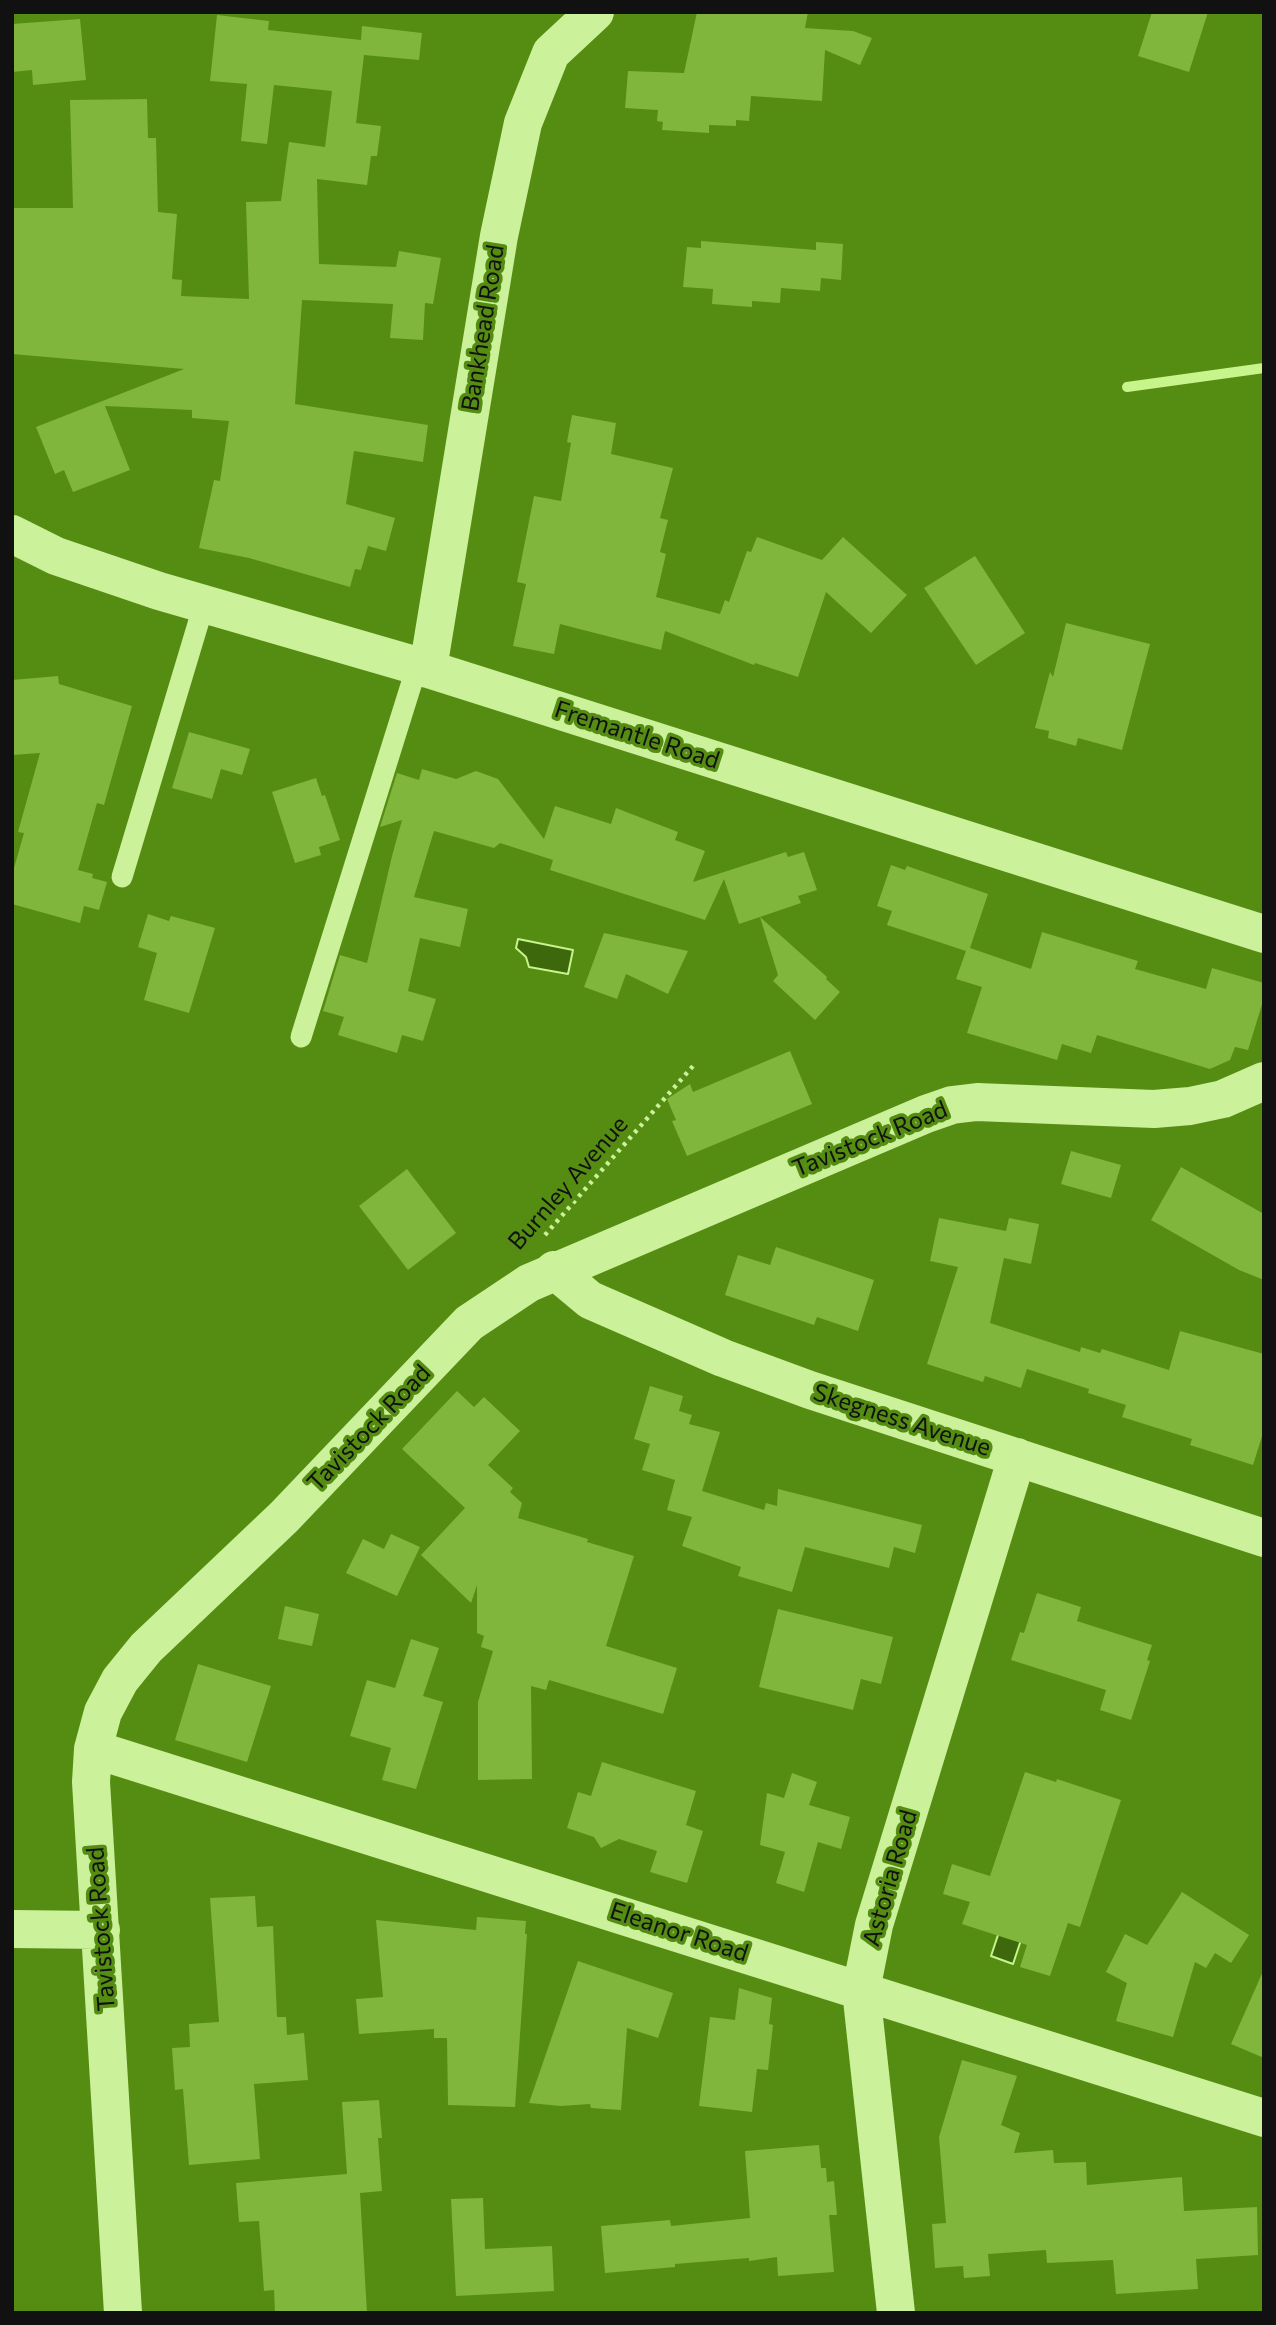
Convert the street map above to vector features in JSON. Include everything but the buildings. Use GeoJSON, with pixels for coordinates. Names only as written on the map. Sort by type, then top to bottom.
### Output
{"type":"FeatureCollection","features":[{"type":"Feature","properties":{"kind":"street","name":"Bankhead Road"},"geometry":{"type":"LineString","coordinates":[[422,667],[499,236],[523,123],[551,53],[595,12]]}},
{"type":"Feature","properties":{"kind":"street","name":"Fremantle Road"},"geometry":{"type":"LineString","coordinates":[[12,534],[56,556],[204,604],[422,667],[1264,934]]}},
{"type":"Feature","properties":{"kind":"street","name":"Tavistock Road"},"geometry":{"type":"LineString","coordinates":[[123,2313],[91,1782],[93,1749],[103,1712],[120,1680],[146,1648],[284,1517],[469,1322],[529,1283],[547,1256],[952,1105],[977,1102],[1154,1109],[1190,1106],[1223,1099],[1264,1081]]}},
{"type":"Feature","properties":{"kind":"street","name":"Skegness Avenue"},"geometry":{"type":"LineString","coordinates":[[547,1256],[590,1300],[723,1358],[810,1390],[1264,1538]]}},
{"type":"Feature","properties":{"kind":"street","name":"Astoria Road"},"geometry":{"type":"LineString","coordinates":[[896,2313],[861,1990],[874,1925],[1017,1457]]}},
{"type":"Feature","properties":{"kind":"street","name":"Eleanor Road"},"geometry":{"type":"LineString","coordinates":[[93,1749],[1264,2118]]}},
{"type":"Feature","properties":{"kind":"street"},"geometry":{"type":"LineString","coordinates":[[12,1929],[101,1930]]}},
{"type":"Feature","properties":{"kind":"lane"},"geometry":{"type":"LineString","coordinates":[[122,877],[204,604]]}},
{"type":"Feature","properties":{"kind":"lane"},"geometry":{"type":"LineString","coordinates":[[301,1038],[422,667]]}},
{"type":"Feature","properties":{"kind":"path","name":"Burnley Avenue"},"geometry":{"type":"LineString","coordinates":[[547,1256],[692,1066]]}},
{"type":"Feature","properties":{"kind":"shaded area"},"geometry":{"type":"Polygon","coordinates":[[[518,939],[573,950],[568,974],[529,967],[526,957],[516,948],[518,939]]]}},
{"type":"Feature","properties":{"kind":"shaded area"},"geometry":{"type":"Polygon","coordinates":[[[1004,1917],[1026,1925],[1013,1964],[991,1956],[1004,1917]]]}},
{"type":"Feature","properties":{"kind":"waterway"},"geometry":{"type":"LineString","coordinates":[[1127,387],[1264,368]]}}]}
